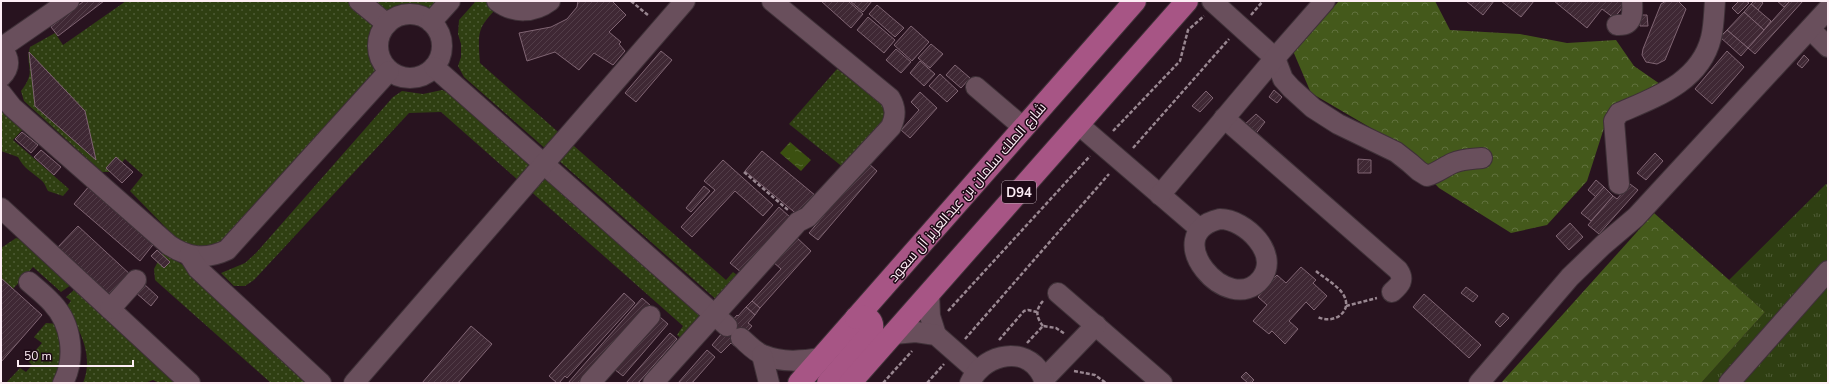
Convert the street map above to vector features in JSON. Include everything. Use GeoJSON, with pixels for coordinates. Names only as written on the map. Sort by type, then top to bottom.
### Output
{"type":"FeatureCollection","features":[{"type":"Feature","properties":{"kind":"main road","name":"شارع الملك سلمان بن عبدالعزيز آل سعود"},"geometry":{"type":"LineString","coordinates":[[799,383],[1135,1]]}},
{"type":"Feature","properties":{"kind":"main road","name":"D94"},"geometry":{"type":"LineString","coordinates":[[850,383],[1187,1]]}},
{"type":"Feature","properties":{"kind":"main road"},"geometry":{"type":"LineString","coordinates":[[828,383],[871,333],[873,327],[872,322],[867,317],[862,316],[856,318]]}},
{"type":"Feature","properties":{"kind":"lane"},"geometry":{"type":"LineString","coordinates":[[1,77],[6,72],[8,66],[6,53],[1,48],[69,1]]}},
{"type":"Feature","properties":{"kind":"lane"},"geometry":{"type":"LineString","coordinates":[[359,1],[387,24]]}},
{"type":"Feature","properties":{"kind":"lane"},"geometry":{"type":"LineString","coordinates":[[431,22],[450,1]]}},
{"type":"Feature","properties":{"kind":"lane"},"geometry":{"type":"LineString","coordinates":[[497,1],[511,9],[528,10],[536,9],[550,1]]}},
{"type":"Feature","properties":{"kind":"lane"},"geometry":{"type":"LineString","coordinates":[[354,383],[685,1]]}},
{"type":"Feature","properties":{"kind":"lane"},"geometry":{"type":"LineString","coordinates":[[653,383],[728,327],[800,221],[808,217],[891,127],[896,112],[890,98],[772,1]]}},
{"type":"Feature","properties":{"kind":"lane"},"geometry":{"type":"LineString","coordinates":[[1160,195],[1274,58],[1325,1]]}},
{"type":"Feature","properties":{"kind":"lane"},"geometry":{"type":"LineString","coordinates":[[1617,25],[1623,26],[1632,18],[1632,1]]}},
{"type":"Feature","properties":{"kind":"lane"},"geometry":{"type":"LineString","coordinates":[[1214,3],[1274,58],[1283,79],[1290,88],[1313,108],[1338,124],[1396,152],[1410,162],[1418,171],[1427,176],[1435,174],[1454,163],[1482,158]]}},
{"type":"Feature","properties":{"kind":"lane"},"geometry":{"type":"LineString","coordinates":[[1715,3],[1731,17]]}},
{"type":"Feature","properties":{"kind":"lane"},"geometry":{"type":"LineString","coordinates":[[1619,184],[1614,121],[1619,113],[1678,85],[1696,69],[1708,49],[1711,38],[1715,3]]}},
{"type":"Feature","properties":{"kind":"lane"},"geometry":{"type":"LineString","coordinates":[[1479,383],[1570,277],[1603,244],[1636,216],[1828,9]]}},
{"type":"Feature","properties":{"kind":"lane"},"geometry":{"type":"LineString","coordinates":[[408,14],[423,17],[431,22],[441,39],[442,49],[439,59],[434,67],[417,77],[407,78],[398,76],[389,71],[382,63],[378,48],[381,32],[387,24],[394,18],[408,14]]}},
{"type":"Feature","properties":{"kind":"lane"},"geometry":{"type":"LineString","coordinates":[[1810,29],[1828,47]]}},
{"type":"Feature","properties":{"kind":"lane"},"geometry":{"type":"LineString","coordinates":[[434,67],[728,327],[762,355],[792,361],[822,358]]}},
{"type":"Feature","properties":{"kind":"lane"},"geometry":{"type":"LineString","coordinates":[[1,93],[12,107],[169,245],[189,256],[209,256],[227,250],[389,71]]}},
{"type":"Feature","properties":{"kind":"lane"},"geometry":{"type":"LineString","coordinates":[[976,87],[1024,128]]}},
{"type":"Feature","properties":{"kind":"lane"},"geometry":{"type":"LineString","coordinates":[[1224,118],[1398,270],[1402,280],[1400,285],[1392,292]]}},
{"type":"Feature","properties":{"kind":"lane"},"geometry":{"type":"LineString","coordinates":[[1079,125],[1120,162],[1200,229]]}},
{"type":"Feature","properties":{"kind":"lane"},"geometry":{"type":"LineString","coordinates":[[1,208],[190,383]]}},
{"type":"Feature","properties":{"kind":"lane"},"geometry":{"type":"LineString","coordinates":[[189,256],[198,269],[321,383]]}},
{"type":"Feature","properties":{"kind":"lane"},"geometry":{"type":"LineString","coordinates":[[1729,383],[1828,271]]}},
{"type":"Feature","properties":{"kind":"lane"},"geometry":{"type":"LineString","coordinates":[[110,309],[136,280]]}},
{"type":"Feature","properties":{"kind":"lane"},"geometry":{"type":"LineString","coordinates":[[29,282],[53,303],[62,316],[68,330],[71,346],[70,361],[63,383]]}},
{"type":"Feature","properties":{"kind":"lane"},"geometry":{"type":"LineString","coordinates":[[929,293],[932,332],[954,352],[974,377],[999,350],[1027,360],[1048,376],[1096,326]]}},
{"type":"Feature","properties":{"kind":"lane"},"geometry":{"type":"LineString","coordinates":[[1052,295],[1096,326],[1162,383]]}},
{"type":"Feature","properties":{"kind":"lane"},"geometry":{"type":"LineString","coordinates":[[592,382],[650,316]]}},
{"type":"Feature","properties":{"kind":"lane"},"geometry":{"type":"LineString","coordinates":[[893,334],[932,332]]}},
{"type":"Feature","properties":{"kind":"lane"},"geometry":{"type":"LineString","coordinates":[[762,355],[769,383]]}},
{"type":"Feature","properties":{"kind":"path"},"geometry":{"type":"LineString","coordinates":[[631,1],[662,27]]}},
{"type":"Feature","properties":{"kind":"path"},"geometry":{"type":"LineString","coordinates":[[927,383],[1263,1]]}},
{"type":"Feature","properties":{"kind":"path"},"geometry":{"type":"LineString","coordinates":[[883,383],[932,332],[1100,144],[1180,61],[1188,30],[1214,3]]}},
{"type":"Feature","properties":{"kind":"path"},"geometry":{"type":"LineString","coordinates":[[744,172],[800,221]]}},
{"type":"Feature","properties":{"kind":"path"},"geometry":{"type":"LineString","coordinates":[[1316,271],[1343,294],[1346,306],[1344,312],[1336,319],[1324,320],[1318,317]]}},
{"type":"Feature","properties":{"kind":"path"},"geometry":{"type":"LineString","coordinates":[[1346,306],[1387,295],[1392,292]]}},
{"type":"Feature","properties":{"kind":"path"},"geometry":{"type":"LineString","coordinates":[[1052,295],[1037,312],[1038,319],[1043,326],[1056,328],[1064,332],[1077,345]]}},
{"type":"Feature","properties":{"kind":"path"},"geometry":{"type":"LineString","coordinates":[[1037,312],[1028,310],[1024,312],[999,350],[1008,352],[1023,347],[1043,326]]}},
{"type":"Feature","properties":{"kind":"path"},"geometry":{"type":"LineString","coordinates":[[1048,376],[1071,371],[1095,375],[1106,383]]}},
{"type":"Feature","properties":{"kind":"green space"},"geometry":{"type":"Polygon","coordinates":[[[126,1],[347,1],[372,23],[383,36],[379,52],[380,60],[384,69],[250,234],[201,252],[177,239],[130,191],[143,175],[125,159],[113,172],[102,172],[24,101],[21,91],[29,78],[30,68],[28,59],[30,47],[55,33],[63,45],[126,1]]]}},
{"type":"Feature","properties":{"kind":"green space"},"geometry":{"type":"Polygon","coordinates":[[[375,1],[450,1],[433,13],[411,12],[398,16],[387,12],[375,1]]]}},
{"type":"Feature","properties":{"kind":"green space"},"geometry":{"type":"Polygon","coordinates":[[[476,1],[503,1],[481,28],[479,42],[480,63],[726,280],[733,272],[748,283],[727,309],[464,77],[458,66],[461,57],[461,44],[458,34],[459,20],[476,1]]]}},
{"type":"Feature","properties":{"kind":"green space"},"geometry":{"type":"Polygon","coordinates":[[[1339,1],[1435,1],[1450,30],[1520,34],[1567,43],[1616,40],[1634,66],[1660,84],[1604,128],[1587,181],[1547,225],[1511,233],[1439,188],[1395,142],[1311,93],[1293,51],[1339,1]]]}},
{"type":"Feature","properties":{"kind":"green space"},"geometry":{"type":"Polygon","coordinates":[[[837,69],[888,107],[893,114],[849,172],[789,124],[837,69]]]}},
{"type":"Feature","properties":{"kind":"green space"},"geometry":{"type":"Polygon","coordinates":[[[442,90],[455,95],[711,324],[691,346],[677,335],[683,326],[441,112],[409,113],[254,280],[245,286],[234,286],[221,273],[245,263],[256,253],[393,97],[402,91],[423,94],[442,90]]]}},
{"type":"Feature","properties":{"kind":"green space"},"geometry":{"type":"Polygon","coordinates":[[[1,106],[24,128],[13,140],[69,189],[63,196],[48,191],[43,182],[20,161],[18,157],[1,151],[1,106]]]}},
{"type":"Feature","properties":{"kind":"green space"},"geometry":{"type":"Polygon","coordinates":[[[1826,184],[1828,185],[1828,383],[1701,383],[1765,312],[1729,280],[1826,184]]]}},
{"type":"Feature","properties":{"kind":"green space"},"geometry":{"type":"Polygon","coordinates":[[[1654,213],[1765,312],[1701,383],[1501,383],[1654,213]]]}},
{"type":"Feature","properties":{"kind":"green space"},"geometry":{"type":"Polygon","coordinates":[[[16,238],[27,242],[71,285],[61,292],[33,267],[12,290],[1,314],[1,248],[16,238]]]}},
{"type":"Feature","properties":{"kind":"green space"},"geometry":{"type":"Polygon","coordinates":[[[163,252],[186,267],[316,383],[271,383],[155,280],[154,269],[163,252]]]}},
{"type":"Feature","properties":{"kind":"green space"},"geometry":{"type":"Polygon","coordinates":[[[75,289],[182,383],[159,383],[153,380],[145,383],[83,383],[87,364],[84,344],[81,334],[65,308],[71,301],[66,297],[75,289]]]}},
{"type":"Feature","properties":{"kind":"green space"},"geometry":{"type":"Polygon","coordinates":[[[46,323],[59,324],[66,383],[6,383],[20,368],[26,372],[32,365],[27,360],[42,343],[34,337],[46,323]]]}},
{"type":"Feature","properties":{"kind":"water"},"geometry":{"type":"Polygon","coordinates":[[[790,142],[811,160],[801,171],[780,153],[790,142]]]}},
{"type":"Feature","properties":{"kind":"building"},"geometry":{"type":"Polygon","coordinates":[[[84,1],[104,1],[58,36],[51,27],[84,1]]]}},
{"type":"Feature","properties":{"kind":"building"},"geometry":{"type":"Polygon","coordinates":[[[578,1],[612,1],[626,15],[609,32],[621,42],[619,44],[625,51],[613,65],[594,53],[579,70],[555,52],[527,61],[519,33],[551,27],[567,19],[577,7],[578,1]]]}},
{"type":"Feature","properties":{"kind":"building"},"geometry":{"type":"Polygon","coordinates":[[[821,1],[848,1],[863,14],[851,28],[821,1]]]}},
{"type":"Feature","properties":{"kind":"building"},"geometry":{"type":"Polygon","coordinates":[[[850,1],[872,1],[863,12],[850,1]]]}},
{"type":"Feature","properties":{"kind":"building"},"geometry":{"type":"Polygon","coordinates":[[[1466,1],[1494,1],[1483,15],[1466,1]]]}},
{"type":"Feature","properties":{"kind":"building"},"geometry":{"type":"Polygon","coordinates":[[[1501,1],[1534,1],[1521,17],[1501,1]]]}},
{"type":"Feature","properties":{"kind":"building"},"geometry":{"type":"Polygon","coordinates":[[[1554,1],[1627,2],[1614,18],[1602,9],[1587,28],[1554,1]]]}},
{"type":"Feature","properties":{"kind":"building"},"geometry":{"type":"Polygon","coordinates":[[[1666,1],[1678,1],[1686,9],[1665,60],[1657,64],[1646,62],[1642,55],[1643,49],[1661,4],[1666,1]]]}},
{"type":"Feature","properties":{"kind":"building"},"geometry":{"type":"Polygon","coordinates":[[[1739,1],[1746,1],[1749,3],[1738,14],[1732,8],[1739,1]]]}},
{"type":"Feature","properties":{"kind":"building"},"geometry":{"type":"Polygon","coordinates":[[[1754,1],[1761,1],[1763,3],[1758,10],[1751,4],[1754,1]]]}},
{"type":"Feature","properties":{"kind":"building"},"geometry":{"type":"Polygon","coordinates":[[[1777,1],[1790,1],[1784,7],[1777,1]]]}},
{"type":"Feature","properties":{"kind":"building"},"geometry":{"type":"Polygon","coordinates":[[[1790,1],[1803,1],[1755,54],[1748,48],[1790,1]]]}},
{"type":"Feature","properties":{"kind":"building"},"geometry":{"type":"Polygon","coordinates":[[[1751,4],[1771,21],[1764,30],[1744,12],[1751,4]]]}},
{"type":"Feature","properties":{"kind":"building"},"geometry":{"type":"Polygon","coordinates":[[[877,5],[904,28],[895,37],[869,14],[877,5]]]}},
{"type":"Feature","properties":{"kind":"building"},"geometry":{"type":"Polygon","coordinates":[[[1744,12],[1764,30],[1748,48],[1727,30],[1744,12]]]}},
{"type":"Feature","properties":{"kind":"building"},"geometry":{"type":"Polygon","coordinates":[[[1639,15],[1647,15],[1648,26],[1640,26],[1639,15]]]}},
{"type":"Feature","properties":{"kind":"building"},"geometry":{"type":"Polygon","coordinates":[[[868,17],[895,40],[884,53],[857,30],[868,17]]]}},
{"type":"Feature","properties":{"kind":"building"},"geometry":{"type":"Polygon","coordinates":[[[911,26],[929,42],[912,61],[894,45],[911,26]]]}},
{"type":"Feature","properties":{"kind":"building"},"geometry":{"type":"Polygon","coordinates":[[[1727,30],[1748,48],[1741,56],[1720,37],[1727,30]]]}},
{"type":"Feature","properties":{"kind":"building"},"geometry":{"type":"Polygon","coordinates":[[[931,44],[943,54],[930,68],[918,58],[931,44]]]}},
{"type":"Feature","properties":{"kind":"building"},"geometry":{"type":"Polygon","coordinates":[[[896,49],[911,62],[901,73],[886,60],[896,49]]]}},
{"type":"Feature","properties":{"kind":"building"},"geometry":{"type":"Polygon","coordinates":[[[661,51],[672,60],[636,102],[625,93],[661,51]]]}},
{"type":"Feature","properties":{"kind":"building"},"geometry":{"type":"Polygon","coordinates":[[[1727,51],[1744,67],[1712,104],[1695,89],[1727,51]]]}},
{"type":"Feature","properties":{"kind":"building"},"geometry":{"type":"Polygon","coordinates":[[[29,52],[85,111],[96,160],[35,106],[29,52]]]}},
{"type":"Feature","properties":{"kind":"building"},"geometry":{"type":"Polygon","coordinates":[[[1804,55],[1809,60],[1802,68],[1797,64],[1804,55]]]}},
{"type":"Feature","properties":{"kind":"building"},"geometry":{"type":"Polygon","coordinates":[[[920,61],[935,74],[924,86],[910,73],[920,61]]]}},
{"type":"Feature","properties":{"kind":"building"},"geometry":{"type":"Polygon","coordinates":[[[955,65],[970,78],[961,88],[946,75],[955,65]]]}},
{"type":"Feature","properties":{"kind":"building"},"geometry":{"type":"Polygon","coordinates":[[[940,74],[958,91],[947,102],[929,86],[940,74]]]}},
{"type":"Feature","properties":{"kind":"building"},"geometry":{"type":"Polygon","coordinates":[[[1274,90],[1282,97],[1277,103],[1269,97],[1274,90]]]}},
{"type":"Feature","properties":{"kind":"building"},"geometry":{"type":"Polygon","coordinates":[[[1206,91],[1213,98],[1200,112],[1192,106],[1206,91]]]}},
{"type":"Feature","properties":{"kind":"building"},"geometry":{"type":"Polygon","coordinates":[[[920,92],[937,108],[910,138],[901,130],[919,110],[911,102],[920,92]]]}},
{"type":"Feature","properties":{"kind":"building"},"geometry":{"type":"Polygon","coordinates":[[[1256,114],[1265,122],[1254,136],[1243,126],[1256,114]]]}},
{"type":"Feature","properties":{"kind":"building"},"geometry":{"type":"Polygon","coordinates":[[[22,132],[38,145],[31,153],[15,139],[22,132]]]}},
{"type":"Feature","properties":{"kind":"building"},"geometry":{"type":"Polygon","coordinates":[[[41,150],[61,167],[54,175],[34,157],[41,150]]]}},
{"type":"Feature","properties":{"kind":"building"},"geometry":{"type":"Polygon","coordinates":[[[762,151],[816,196],[799,216],[745,171],[762,151]]]}},
{"type":"Feature","properties":{"kind":"building"},"geometry":{"type":"Polygon","coordinates":[[[1655,153],[1663,161],[1646,180],[1637,173],[1655,153]]]}},
{"type":"Feature","properties":{"kind":"building"},"geometry":{"type":"Polygon","coordinates":[[[116,157],[133,172],[122,183],[106,168],[116,157]]]}},
{"type":"Feature","properties":{"kind":"building"},"geometry":{"type":"Polygon","coordinates":[[[1358,159],[1371,160],[1371,173],[1358,173],[1358,159]]]}},
{"type":"Feature","properties":{"kind":"building"},"geometry":{"type":"Polygon","coordinates":[[[723,160],[773,205],[763,216],[735,191],[692,237],[681,227],[715,190],[704,181],[723,160]]]}},
{"type":"Feature","properties":{"kind":"building"},"geometry":{"type":"Polygon","coordinates":[[[868,163],[877,171],[818,240],[809,233],[868,163]]]}},
{"type":"Feature","properties":{"kind":"building"},"geometry":{"type":"Polygon","coordinates":[[[1596,180],[1604,187],[1596,197],[1588,190],[1596,180]]]}},
{"type":"Feature","properties":{"kind":"building"},"geometry":{"type":"Polygon","coordinates":[[[1630,184],[1638,190],[1599,234],[1588,225],[1613,196],[1617,199],[1630,184]]]}},
{"type":"Feature","properties":{"kind":"building"},"geometry":{"type":"Polygon","coordinates":[[[90,185],[156,241],[140,261],[74,204],[90,185]]]}},
{"type":"Feature","properties":{"kind":"building"},"geometry":{"type":"Polygon","coordinates":[[[704,186],[710,191],[691,212],[686,208],[704,186]]]}},
{"type":"Feature","properties":{"kind":"building"},"geometry":{"type":"Polygon","coordinates":[[[1604,187],[1613,196],[1591,221],[1581,213],[1604,187]]]}},
{"type":"Feature","properties":{"kind":"building"},"geometry":{"type":"Polygon","coordinates":[[[779,207],[791,218],[742,273],[730,263],[779,207]]]}},
{"type":"Feature","properties":{"kind":"building"},"geometry":{"type":"Polygon","coordinates":[[[1570,223],[1583,237],[1569,250],[1556,236],[1570,223]]]}},
{"type":"Feature","properties":{"kind":"building"},"geometry":{"type":"Polygon","coordinates":[[[78,226],[133,277],[112,300],[57,248],[78,226]]]}},
{"type":"Feature","properties":{"kind":"building"},"geometry":{"type":"Polygon","coordinates":[[[795,236],[811,251],[760,308],[752,301],[781,269],[772,261],[795,236]]]}},
{"type":"Feature","properties":{"kind":"building"},"geometry":{"type":"Polygon","coordinates":[[[157,250],[170,262],[164,268],[151,256],[157,250]]]}},
{"type":"Feature","properties":{"kind":"building"},"geometry":{"type":"Polygon","coordinates":[[[1301,267],[1316,280],[1313,283],[1327,296],[1314,310],[1306,302],[1289,321],[1298,329],[1285,344],[1272,331],[1269,334],[1253,321],[1267,305],[1258,297],[1262,292],[1258,288],[1269,275],[1273,279],[1277,275],[1286,283],[1301,267]]]}},
{"type":"Feature","properties":{"kind":"building"},"geometry":{"type":"Polygon","coordinates":[[[1,278],[42,315],[1,362],[1,278]]]}},
{"type":"Feature","properties":{"kind":"building"},"geometry":{"type":"Polygon","coordinates":[[[143,283],[158,297],[151,306],[135,292],[143,283]]]}},
{"type":"Feature","properties":{"kind":"building"},"geometry":{"type":"Polygon","coordinates":[[[1466,287],[1478,296],[1473,302],[1461,293],[1466,287]]]}},
{"type":"Feature","properties":{"kind":"building"},"geometry":{"type":"Polygon","coordinates":[[[624,293],[635,303],[567,378],[565,376],[559,383],[557,383],[549,376],[624,293]]]}},
{"type":"Feature","properties":{"kind":"building"},"geometry":{"type":"Polygon","coordinates":[[[1424,294],[1481,345],[1469,358],[1413,307],[1424,294]]]}},
{"type":"Feature","properties":{"kind":"building"},"geometry":{"type":"Polygon","coordinates":[[[642,298],[651,306],[583,383],[568,383],[642,298]]]}},
{"type":"Feature","properties":{"kind":"building"},"geometry":{"type":"Polygon","coordinates":[[[752,301],[760,308],[755,315],[746,307],[752,301]]]}},
{"type":"Feature","properties":{"kind":"building"},"geometry":{"type":"Polygon","coordinates":[[[746,307],[755,315],[748,323],[752,326],[734,346],[731,343],[721,353],[712,345],[737,315],[738,316],[746,307]]]}},
{"type":"Feature","properties":{"kind":"building"},"geometry":{"type":"Polygon","coordinates":[[[1503,313],[1509,318],[1500,327],[1495,322],[1503,313]]]}},
{"type":"Feature","properties":{"kind":"building"},"geometry":{"type":"Polygon","coordinates":[[[660,317],[668,324],[623,376],[614,369],[660,317]]]}},
{"type":"Feature","properties":{"kind":"building"},"geometry":{"type":"Polygon","coordinates":[[[471,326],[492,344],[458,383],[422,383],[471,326]]]}},
{"type":"Feature","properties":{"kind":"building"},"geometry":{"type":"Polygon","coordinates":[[[670,333],[677,339],[638,383],[626,383],[670,333]]]}},
{"type":"Feature","properties":{"kind":"building"},"geometry":{"type":"Polygon","coordinates":[[[707,350],[715,357],[692,383],[678,383],[707,350]]]}},
{"type":"Feature","properties":{"kind":"building"},"geometry":{"type":"Polygon","coordinates":[[[1246,372],[1254,380],[1251,383],[1248,383],[1241,377],[1246,372]]]}}]}
